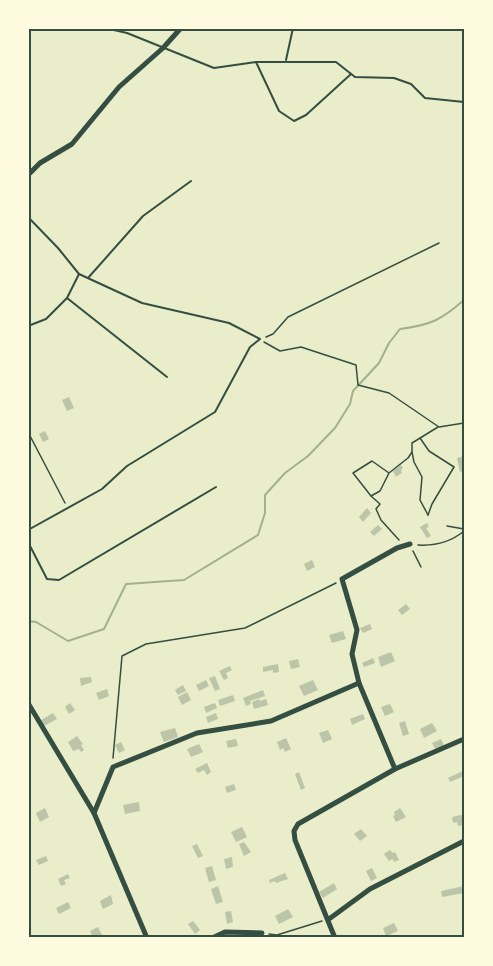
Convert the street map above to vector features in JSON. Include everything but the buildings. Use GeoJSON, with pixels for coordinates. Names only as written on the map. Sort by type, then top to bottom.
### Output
{"type":"FeatureCollection","features":[{"type":"Feature","properties":{"kind":"street"},"geometry":{"type":"LineString","coordinates":[[28,175],[40,163],[72,144],[119,87],[163,48],[181,28]]}},
{"type":"Feature","properties":{"kind":"street"},"geometry":{"type":"LineString","coordinates":[[395,769],[359,683],[352,654],[357,630],[342,579],[397,548],[410,544]]}},
{"type":"Feature","properties":{"kind":"street"},"geometry":{"type":"LineString","coordinates":[[94,813],[113,767],[197,733],[271,721],[359,683]]}},
{"type":"Feature","properties":{"kind":"street"},"geometry":{"type":"LineString","coordinates":[[28,703],[94,813],[147,938]]}},
{"type":"Feature","properties":{"kind":"street"},"geometry":{"type":"LineString","coordinates":[[335,938],[295,840],[294,831],[298,824],[395,769],[465,739]]}},
{"type":"Feature","properties":{"kind":"street"},"geometry":{"type":"LineString","coordinates":[[329,920],[370,889],[465,841]]}},
{"type":"Feature","properties":{"kind":"street"},"geometry":{"type":"LineString","coordinates":[[213,938],[225,932],[262,933]]}},
{"type":"Feature","properties":{"kind":"lane"},"geometry":{"type":"LineString","coordinates":[[105,28],[127,33],[214,68],[286,60],[336,62],[355,77],[394,78],[411,84],[425,98],[465,102]]}},
{"type":"Feature","properties":{"kind":"lane"},"geometry":{"type":"LineString","coordinates":[[286,60],[293,28]]}},
{"type":"Feature","properties":{"kind":"lane"},"geometry":{"type":"LineString","coordinates":[[256,62],[279,111],[294,121],[306,115],[351,74]]}},
{"type":"Feature","properties":{"kind":"lane"},"geometry":{"type":"LineString","coordinates":[[88,278],[143,216],[191,182]]}},
{"type":"Feature","properties":{"kind":"lane"},"geometry":{"type":"LineString","coordinates":[[28,217],[79,274],[142,303],[229,323],[260,339],[250,347],[215,412],[135,460],[102,489],[28,530]]}},
{"type":"Feature","properties":{"kind":"lane"},"geometry":{"type":"LineString","coordinates":[[28,326],[46,319],[67,298],[79,274]]}},
{"type":"Feature","properties":{"kind":"lane"},"geometry":{"type":"LineString","coordinates":[[67,298],[167,377]]}},
{"type":"Feature","properties":{"kind":"lane"},"geometry":{"type":"LineString","coordinates":[[28,542],[47,579],[59,580],[216,488]]}},
{"type":"Feature","properties":{"kind":"path"},"geometry":{"type":"LineString","coordinates":[[260,339],[273,334],[288,317],[439,243]]}},
{"type":"Feature","properties":{"kind":"path"},"geometry":{"type":"LineString","coordinates":[[260,339],[280,351],[300,347],[356,365],[358,385],[389,393],[439,427]]}},
{"type":"Feature","properties":{"kind":"path"},"geometry":{"type":"LineString","coordinates":[[420,438],[429,451],[454,467],[428,515],[420,500],[422,477],[412,452],[412,443],[420,438],[439,427],[465,423]]}},
{"type":"Feature","properties":{"kind":"path"},"geometry":{"type":"LineString","coordinates":[[28,432],[68,509]]}},
{"type":"Feature","properties":{"kind":"path"},"geometry":{"type":"LineString","coordinates":[[370,496],[380,491],[389,473],[412,452]]}},
{"type":"Feature","properties":{"kind":"path"},"geometry":{"type":"LineString","coordinates":[[389,473],[372,460],[353,473],[370,496],[380,504],[376,509],[381,520],[398,540],[429,546],[456,538],[465,530]]}},
{"type":"Feature","properties":{"kind":"path"},"geometry":{"type":"LineString","coordinates":[[447,526],[465,530]]}},
{"type":"Feature","properties":{"kind":"path"},"geometry":{"type":"LineString","coordinates":[[410,544],[421,567]]}},
{"type":"Feature","properties":{"kind":"path"},"geometry":{"type":"LineString","coordinates":[[113,767],[122,656],[146,644],[245,628],[342,579]]}},
{"type":"Feature","properties":{"kind":"path"},"geometry":{"type":"LineString","coordinates":[[262,933],[277,935],[329,920]]}},
{"type":"Feature","properties":{"kind":"waterway"},"geometry":{"type":"LineString","coordinates":[[28,621],[36,622],[68,641],[104,629],[126,584],[184,580],[258,535],[265,513],[265,495],[285,473],[308,456],[335,428],[350,404],[353,391],[379,363],[389,343],[400,329],[420,326],[435,320],[464,300]]}}]}
